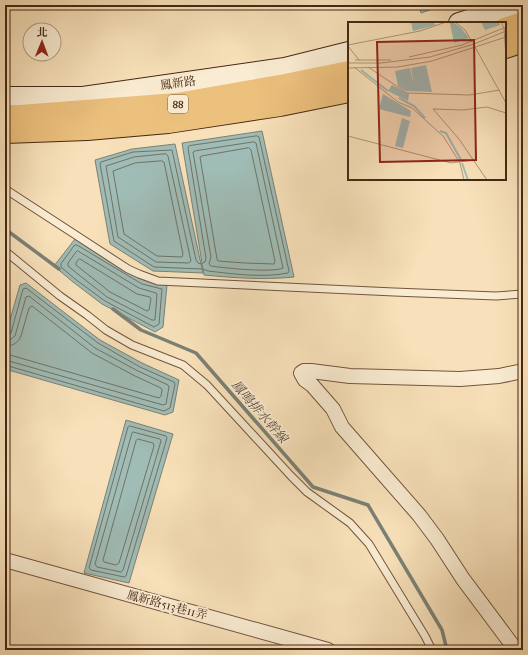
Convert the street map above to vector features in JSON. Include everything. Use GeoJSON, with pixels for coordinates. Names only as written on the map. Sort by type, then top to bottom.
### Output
{"type":"FeatureCollection","features":[{"type":"Feature","properties":{"kind":"highway"},"geometry":{"type":"LineString","coordinates":[[506,29],[523,23]]}},
{"type":"Feature","properties":{"kind":"highway"},"geometry":{"type":"LineString","coordinates":[[506,46],[523,41]]}},
{"type":"Feature","properties":{"kind":"highway","name":"88"},"geometry":{"type":"LineString","coordinates":[[5,116],[177,104],[348,72]]}},
{"type":"Feature","properties":{"kind":"highway","name":"88"},"geometry":{"type":"LineString","coordinates":[[5,132],[87,129],[168,122],[280,105],[348,91]]}},
{"type":"Feature","properties":{"kind":"main road"},"geometry":{"type":"LineString","coordinates":[[463,22],[517,5]]}},
{"type":"Feature","properties":{"kind":"main road"},"geometry":{"type":"LineString","coordinates":[[506,53],[523,47]]}},
{"type":"Feature","properties":{"kind":"main road","name":"鳳新路"},"geometry":{"type":"LineString","coordinates":[[5,97],[83,97],[285,68],[348,52]]}},
{"type":"Feature","properties":{"kind":"main road"},"geometry":{"type":"LineString","coordinates":[[5,143],[110,138],[296,111],[348,97]]}},
{"type":"Feature","properties":{"kind":"street"},"geometry":{"type":"LineString","coordinates":[[517,5],[523,14]]}},
{"type":"Feature","properties":{"kind":"street"},"geometry":{"type":"LineString","coordinates":[[516,650],[463,579],[437,539],[419,515],[342,427],[333,409],[312,385],[305,380],[301,373],[304,371],[311,371],[350,376],[460,379],[500,376],[523,371]]}},
{"type":"Feature","properties":{"kind":"street","name":"鳳新路513巷11弄"},"geometry":{"type":"LineString","coordinates":[[5,560],[328,650]]}},
{"type":"Feature","properties":{"kind":"lane"},"geometry":{"type":"LineString","coordinates":[[5,190],[128,269],[158,281],[402,293],[496,296],[523,294]]}},
{"type":"Feature","properties":{"kind":"lane"},"geometry":{"type":"LineString","coordinates":[[5,251],[60,296],[106,330],[132,345],[183,366],[208,385],[308,492],[350,523],[369,544],[432,650]]}},
{"type":"Feature","properties":{"kind":"water"},"geometry":{"type":"Polygon","coordinates":[[[419,5],[444,5],[421,13],[419,5]]]}},
{"type":"Feature","properties":{"kind":"water"},"geometry":{"type":"Polygon","coordinates":[[[262,131],[294,277],[249,278],[204,275],[182,143],[262,131]]]}},
{"type":"Feature","properties":{"kind":"water"},"geometry":{"type":"Polygon","coordinates":[[[175,144],[203,273],[153,271],[110,244],[95,160],[132,149],[175,144]]]}},
{"type":"Feature","properties":{"kind":"water"},"geometry":{"type":"Polygon","coordinates":[[[75,239],[144,280],[167,285],[163,327],[155,332],[102,304],[54,266],[75,239]]]}},
{"type":"Feature","properties":{"kind":"water"},"geometry":{"type":"Polygon","coordinates":[[[26,283],[100,340],[142,363],[179,380],[173,412],[165,415],[5,369],[5,337],[20,285],[26,283]]]}},
{"type":"Feature","properties":{"kind":"water"},"geometry":{"type":"Polygon","coordinates":[[[126,420],[173,434],[129,583],[84,573],[126,420]]]}},
{"type":"Feature","properties":{"kind":"waterway","name":"鳳鳴排水幹線"},"geometry":{"type":"LineString","coordinates":[[5,229],[59,269]]}},
{"type":"Feature","properties":{"kind":"waterway","name":"鳳鳴排水幹線"},"geometry":{"type":"LineString","coordinates":[[113,309],[141,330],[196,353],[313,487],[368,505],[442,630],[447,650]]}}]}
